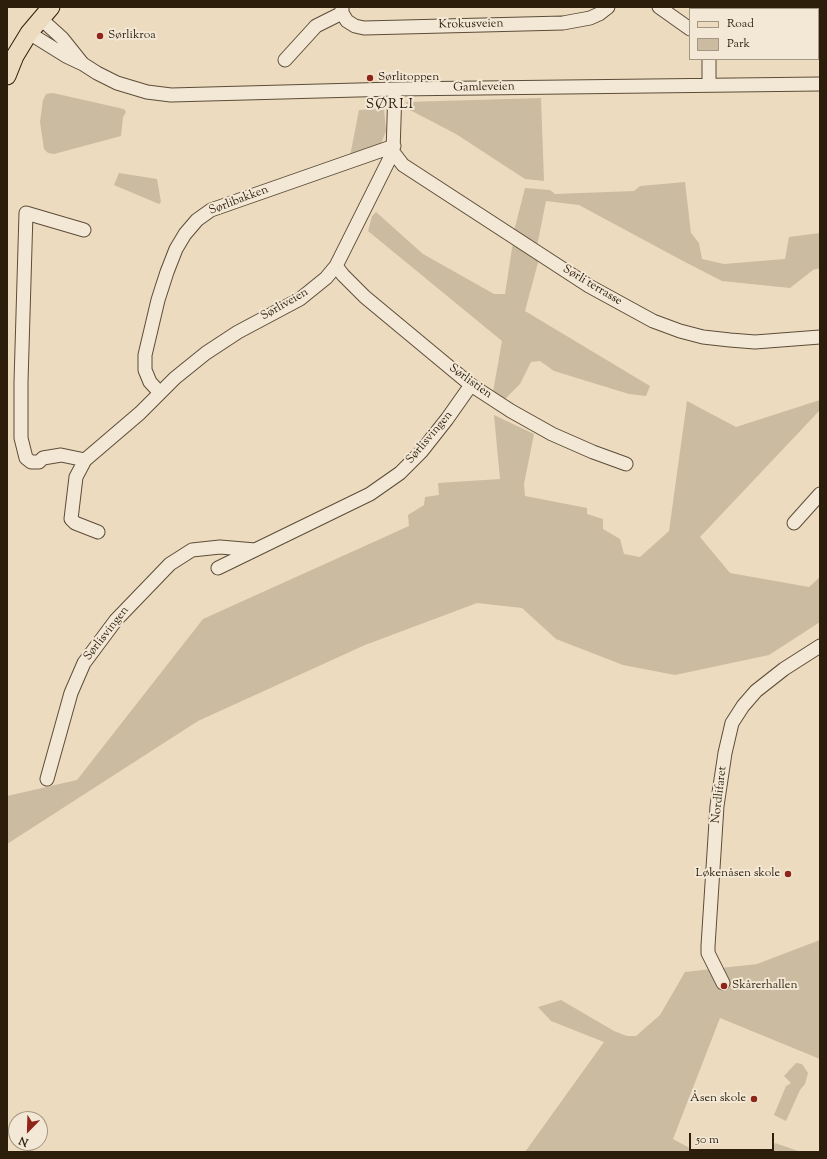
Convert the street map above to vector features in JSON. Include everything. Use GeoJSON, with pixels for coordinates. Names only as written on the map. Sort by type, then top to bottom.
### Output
{"type":"FeatureCollection","features":[{"type":"Feature","properties":{"kind":"main road"},"geometry":{"type":"LineString","coordinates":[[7,76],[15,56],[29,33],[46,13]]}},
{"type":"Feature","properties":{"kind":"street","name":"Krokusveien"},"geometry":{"type":"LineString","coordinates":[[342,10],[347,21],[364,28],[563,24],[590,18],[599,14],[608,7]]}},
{"type":"Feature","properties":{"kind":"street"},"geometry":{"type":"LineString","coordinates":[[659,7],[689,27]]}},
{"type":"Feature","properties":{"kind":"street"},"geometry":{"type":"LineString","coordinates":[[811,7],[820,8]]}},
{"type":"Feature","properties":{"kind":"street"},"geometry":{"type":"LineString","coordinates":[[285,60],[316,26],[342,10]]}},
{"type":"Feature","properties":{"kind":"street","name":"Gamleveien"},"geometry":{"type":"LineString","coordinates":[[46,13],[62,38],[83,64]]}},
{"type":"Feature","properties":{"kind":"street","name":"Gamleveien"},"geometry":{"type":"LineString","coordinates":[[29,33],[66,56],[126,87],[147,92],[171,95],[395,89],[820,84]]}},
{"type":"Feature","properties":{"kind":"street"},"geometry":{"type":"LineString","coordinates":[[709,60],[709,85]]}},
{"type":"Feature","properties":{"kind":"street","name":"Sørliveien"},"geometry":{"type":"LineString","coordinates":[[98,532],[75,523],[71,519],[76,477],[85,460],[140,413],[160,393],[206,353],[238,332],[300,299],[326,278],[336,266],[393,149],[395,89]]}},
{"type":"Feature","properties":{"kind":"street","name":"Sørli terrasse"},"geometry":{"type":"LineString","coordinates":[[393,149],[403,165],[590,286],[653,321],[680,331],[703,337],[730,340],[755,342],[820,337]]}},
{"type":"Feature","properties":{"kind":"street","name":"Sørlibakken"},"geometry":{"type":"LineString","coordinates":[[160,393],[150,382],[145,370],[145,355],[158,300],[169,267],[185,234],[197,220],[211,210],[393,149]]}},
{"type":"Feature","properties":{"kind":"street"},"geometry":{"type":"LineString","coordinates":[[84,230],[26,213],[21,438],[26,458],[31,462],[39,462],[43,458],[61,455],[85,460]]}},
{"type":"Feature","properties":{"kind":"street","name":"Sørlistien"},"geometry":{"type":"LineString","coordinates":[[336,266],[365,297],[471,385],[511,411],[552,434],[593,452],[626,464]]}},
{"type":"Feature","properties":{"kind":"street","name":"Sørlisvingen"},"geometry":{"type":"LineString","coordinates":[[218,568],[370,494],[400,473],[421,452],[447,420],[471,385]]}},
{"type":"Feature","properties":{"kind":"street"},"geometry":{"type":"LineString","coordinates":[[794,523],[820,494]]}},
{"type":"Feature","properties":{"kind":"street","name":"Sørlisvingen"},"geometry":{"type":"LineString","coordinates":[[47,779],[71,693],[84,663],[116,620],[170,564],[192,550],[220,547],[255,550]]}},
{"type":"Feature","properties":{"kind":"street","name":"Nordlifaret"},"geometry":{"type":"LineString","coordinates":[[722,982],[708,953],[708,946],[717,806],[725,753],[732,723],[743,706],[756,691],[784,669],[820,646]]}},
{"type":"Feature","properties":{"kind":"green space"},"geometry":{"type":"Polygon","coordinates":[[[53,93],[124,109],[126,112],[123,117],[121,136],[54,154],[48,153],[44,149],[40,122],[43,100],[46,94],[53,93]]]}},
{"type":"Feature","properties":{"kind":"green space"},"geometry":{"type":"Polygon","coordinates":[[[541,98],[544,181],[525,179],[456,134],[408,109],[406,102],[541,98]]]}},
{"type":"Feature","properties":{"kind":"green space"},"geometry":{"type":"Polygon","coordinates":[[[384,109],[386,131],[380,147],[350,156],[359,110],[384,109]]]}},
{"type":"Feature","properties":{"kind":"green space"},"geometry":{"type":"Polygon","coordinates":[[[119,173],[157,179],[161,202],[159,204],[114,185],[119,173]]]}},
{"type":"Feature","properties":{"kind":"green space"},"geometry":{"type":"Polygon","coordinates":[[[685,182],[691,233],[699,243],[702,259],[724,264],[785,259],[789,237],[820,233],[820,268],[813,270],[790,288],[722,281],[579,205],[546,201],[537,246],[514,231],[525,188],[550,190],[555,194],[634,191],[640,186],[685,182]]]}},
{"type":"Feature","properties":{"kind":"green space"},"geometry":{"type":"Polygon","coordinates":[[[376,212],[423,254],[494,294],[505,294],[513,242],[539,259],[525,311],[650,386],[646,396],[629,394],[554,371],[540,361],[531,362],[520,384],[505,399],[493,392],[502,341],[368,231],[372,216],[376,212]]]}},
{"type":"Feature","properties":{"kind":"green space"},"geometry":{"type":"Polygon","coordinates":[[[820,400],[820,410],[700,537],[730,573],[809,587],[820,577],[820,622],[769,655],[675,675],[623,665],[556,639],[522,608],[477,603],[365,645],[198,721],[7,844],[7,796],[77,780],[203,619],[409,526],[408,515],[424,505],[425,497],[439,495],[438,483],[500,479],[494,415],[534,434],[524,484],[525,496],[587,508],[587,514],[603,519],[603,529],[620,539],[624,554],[640,557],[669,531],[687,401],[736,427],[820,400]]]}},
{"type":"Feature","properties":{"kind":"green space"},"geometry":{"type":"Polygon","coordinates":[[[820,940],[820,1059],[720,1018],[673,1139],[697,1152],[525,1152],[604,1042],[551,1021],[538,1007],[561,1000],[614,1031],[627,1036],[636,1036],[660,1015],[685,972],[757,964],[820,940]]]}},
{"type":"Feature","properties":{"kind":"green space"},"geometry":{"type":"Polygon","coordinates":[[[796,1063],[802,1064],[808,1073],[805,1084],[800,1090],[786,1121],[774,1115],[786,1086],[791,1083],[784,1076],[796,1063]]]}},
{"type":"Feature","properties":{"kind":"green space"},"geometry":{"type":"Polygon","coordinates":[[[775,1143],[801,1152],[772,1152],[775,1143]]]}},
{"type":"Feature","properties":{"kind":"place","name":"Sørlikroa"},"geometry":{"type":"Point","coordinates":[100,36]}},
{"type":"Feature","properties":{"kind":"place","name":"Sørlitoppen"},"geometry":{"type":"Point","coordinates":[370,78]}},
{"type":"Feature","properties":{"kind":"place","name":"Løkenåsen skole"},"geometry":{"type":"Point","coordinates":[788,874]}},
{"type":"Feature","properties":{"kind":"place","name":"Skårerhallen"},"geometry":{"type":"Point","coordinates":[724,986]}},
{"type":"Feature","properties":{"kind":"place","name":"Åsen skole"},"geometry":{"type":"Point","coordinates":[754,1099]}},
{"type":"Feature","properties":{"kind":"district","name":"SØRLI"},"geometry":{"type":"Point","coordinates":[390,106]}}]}
